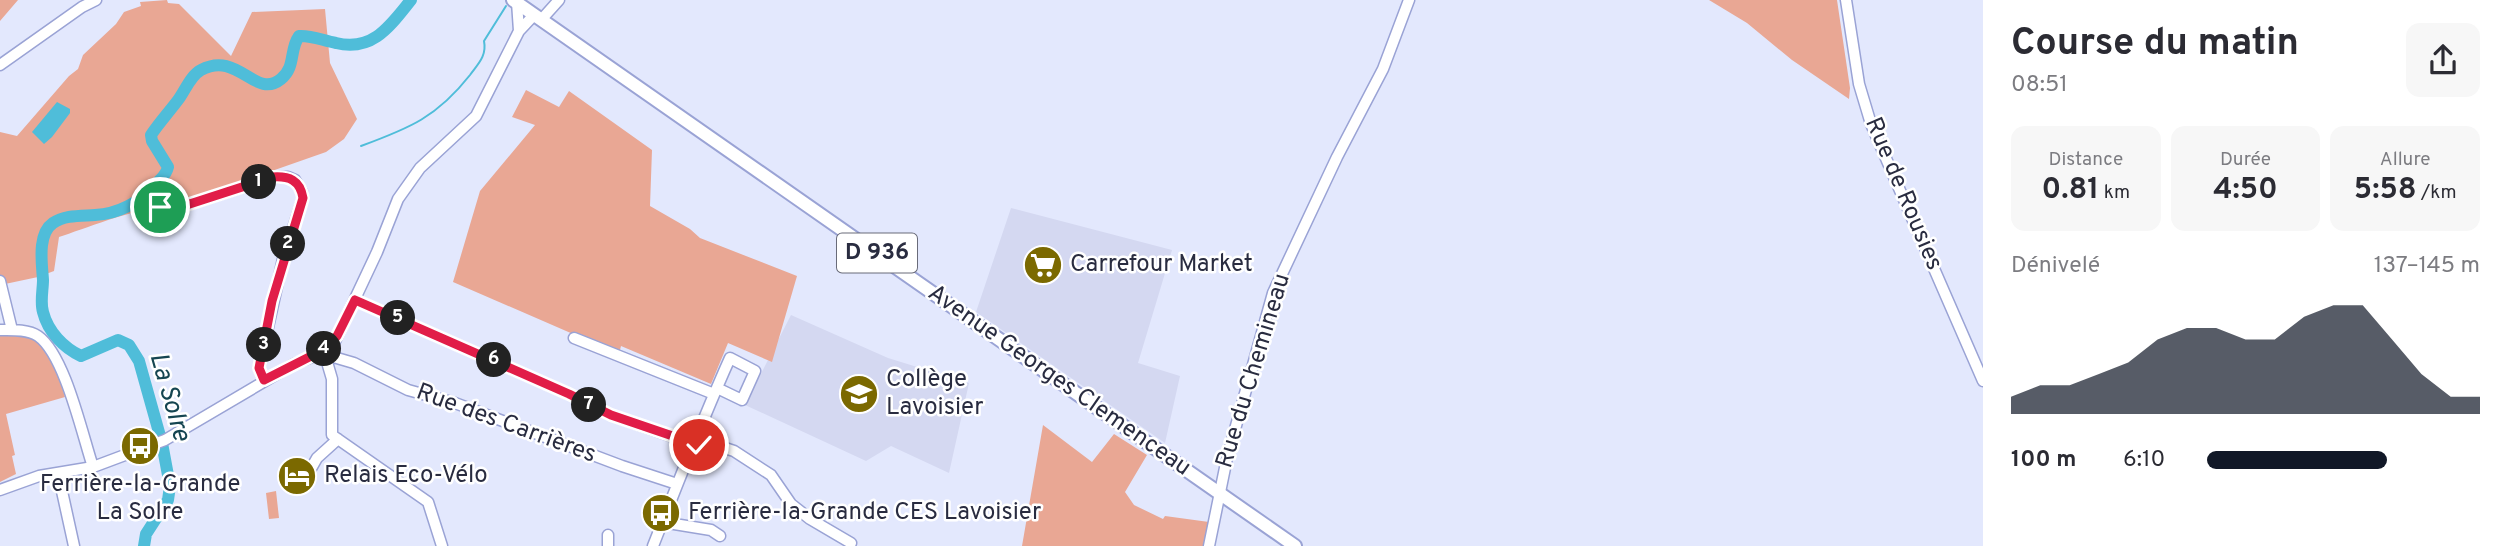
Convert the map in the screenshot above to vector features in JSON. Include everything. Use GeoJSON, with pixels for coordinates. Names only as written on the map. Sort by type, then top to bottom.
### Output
{"type":"FeatureCollection","features":[{"type":"Feature","properties":{"kind":"main road","name":"Avenue Georges Clemenceau"},"geometry":{"type":"LineString","coordinates":[[515,1],[1295,546]]}},
{"type":"Feature","properties":{"kind":"street"},"geometry":{"type":"LineString","coordinates":[[0,65],[96,0]]}},
{"type":"Feature","properties":{"kind":"street"},"geometry":{"type":"LineString","coordinates":[[324,358],[355,300],[398,199],[420,168],[476,116],[519,31],[559,0]]}},
{"type":"Feature","properties":{"kind":"street","name":"Rue du Chemineau"},"geometry":{"type":"LineString","coordinates":[[1209,546],[1240,408],[1273,293],[1305,221],[1383,69],[1409,0]]}},
{"type":"Feature","properties":{"kind":"street","name":"Rue de Rousies"},"geometry":{"type":"LineString","coordinates":[[1846,0],[1859,84],[1871,124],[1983,381]]}},
{"type":"Feature","properties":{"kind":"street"},"geometry":{"type":"LineString","coordinates":[[515,1],[519,31]]}},
{"type":"Feature","properties":{"kind":"street"},"geometry":{"type":"LineString","coordinates":[[160,207],[168,211],[273,177],[288,177],[298,184],[303,198],[272,301],[259,368],[264,380]]}},
{"type":"Feature","properties":{"kind":"street"},"geometry":{"type":"LineString","coordinates":[[1,281],[12,330]]}},
{"type":"Feature","properties":{"kind":"street"},"geometry":{"type":"LineString","coordinates":[[355,300],[611,415],[693,443],[719,446],[755,462],[771,475],[791,504],[810,519],[851,543]]}},
{"type":"Feature","properties":{"kind":"street"},"geometry":{"type":"LineString","coordinates":[[0,330],[31,332],[39,337],[57,361],[93,467]]}},
{"type":"Feature","properties":{"kind":"street"},"geometry":{"type":"LineString","coordinates":[[574,338],[634,363],[715,391],[742,400],[755,371],[730,358],[715,391],[693,443],[653,546]]}},
{"type":"Feature","properties":{"kind":"street"},"geometry":{"type":"LineString","coordinates":[[0,490],[39,476],[93,467],[161,441],[301,360],[324,358]]}},
{"type":"Feature","properties":{"kind":"street"},"geometry":{"type":"LineString","coordinates":[[309,472],[335,437],[332,379],[324,358]]}},
{"type":"Feature","properties":{"kind":"street","name":"Rue des Carrières"},"geometry":{"type":"LineString","coordinates":[[324,358],[354,363],[408,390],[455,403],[677,484]]}},
{"type":"Feature","properties":{"kind":"street"},"geometry":{"type":"LineString","coordinates":[[335,437],[428,502],[442,546]]}},
{"type":"Feature","properties":{"kind":"street"},"geometry":{"type":"LineString","coordinates":[[58,473],[74,546]]}},
{"type":"Feature","properties":{"kind":"street"},"geometry":{"type":"LineString","coordinates":[[662,522],[711,530],[720,536]]}},
{"type":"Feature","properties":{"kind":"shaded area"},"geometry":{"type":"Polygon","coordinates":[[[0,0],[18,0],[0,21],[0,0]]]}},
{"type":"Feature","properties":{"kind":"shaded area"},"geometry":{"type":"Polygon","coordinates":[[[167,0],[168,3],[179,4],[231,56],[252,12],[325,9],[330,63],[357,119],[344,139],[326,152],[163,209],[127,214],[59,237],[54,271],[5,284],[3,277],[0,277],[0,132],[17,136],[78,69],[83,55],[116,24],[124,12],[141,6],[140,2],[167,0]]]}},
{"type":"Feature","properties":{"kind":"shaded area"},"geometry":{"type":"Polygon","coordinates":[[[1709,0],[1837,0],[1850,88],[1849,99],[1792,60],[1747,23],[1709,0]]]}},
{"type":"Feature","properties":{"kind":"shaded area"},"geometry":{"type":"Polygon","coordinates":[[[526,90],[559,107],[569,91],[652,150],[650,206],[690,229],[700,238],[797,276],[772,362],[728,343],[711,384],[621,346],[619,354],[453,282],[480,191],[535,125],[512,117],[526,90]]]}},
{"type":"Feature","properties":{"kind":"shaded area"},"geometry":{"type":"Polygon","coordinates":[[[1011,208],[1172,250],[1138,363],[1180,376],[1165,443],[976,312],[1011,208]]]}},
{"type":"Feature","properties":{"kind":"shaded area","name":"Collège Lavoisier"},"geometry":{"type":"Polygon","coordinates":[[[791,315],[888,358],[969,383],[949,473],[891,446],[866,461],[745,405],[791,315]]]}},
{"type":"Feature","properties":{"kind":"shaded area"},"geometry":{"type":"Polygon","coordinates":[[[0,334],[35,337],[55,362],[65,397],[6,414],[15,455],[12,456],[16,474],[0,482],[0,334]]]}},
{"type":"Feature","properties":{"kind":"shaded area"},"geometry":{"type":"Polygon","coordinates":[[[1043,425],[1092,462],[1114,434],[1147,455],[1125,492],[1134,505],[1163,519],[1165,516],[1209,522],[1205,546],[1022,546],[1043,425]]]}},
{"type":"Feature","properties":{"kind":"shaded area"},"geometry":{"type":"Polygon","coordinates":[[[276,491],[279,518],[269,519],[266,493],[276,491]]]}},
{"type":"Feature","properties":{"kind":"water"},"geometry":{"type":"Polygon","coordinates":[[[57,102],[70,109],[70,113],[44,144],[32,132],[57,102]]]}},
{"type":"Feature","properties":{"kind":"waterway","name":"La Solre"},"geometry":{"type":"LineString","coordinates":[[144,546],[146,534],[168,500],[170,486],[162,443],[139,361],[129,345],[118,340],[81,356],[69,349],[53,333],[45,319],[42,304],[42,250],[45,234],[58,220],[104,214],[128,206],[165,175],[168,167],[151,135],[201,70],[225,66],[263,84],[272,84],[281,79],[289,69],[299,36],[349,45],[360,44],[380,35],[411,0]]}},
{"type":"Feature","properties":{"kind":"waterway"},"geometry":{"type":"LineString","coordinates":[[361,146],[408,127],[446,101],[479,63],[484,51],[484,41],[506,6]]}},
{"type":"Feature","properties":{"kind":"place","name":"Carrefour Market"},"geometry":{"type":"Point","coordinates":[1043,265]}},
{"type":"Feature","properties":{"kind":"place","name":"Collège Lavoisier"},"geometry":{"type":"Point","coordinates":[859,394]}},
{"type":"Feature","properties":{"kind":"place","name":"Ferrière-la-Grande La Solre"},"geometry":{"type":"Point","coordinates":[140,446]}},
{"type":"Feature","properties":{"kind":"place","name":"Relais Eco-Vélo"},"geometry":{"type":"Point","coordinates":[297,476]}},
{"type":"Feature","properties":{"kind":"place","name":"Ferrière-la-Grande CES Lavoisier"},"geometry":{"type":"Point","coordinates":[661,513]}},
{"type":"Feature","properties":{"kind":"route"},"geometry":{"type":"LineString","coordinates":[[160,207],[168,211],[273,177],[288,177],[298,184],[303,198],[272,301],[259,368],[264,380],[323,350],[337,336],[355,300],[611,415],[699,445]]}}]}
